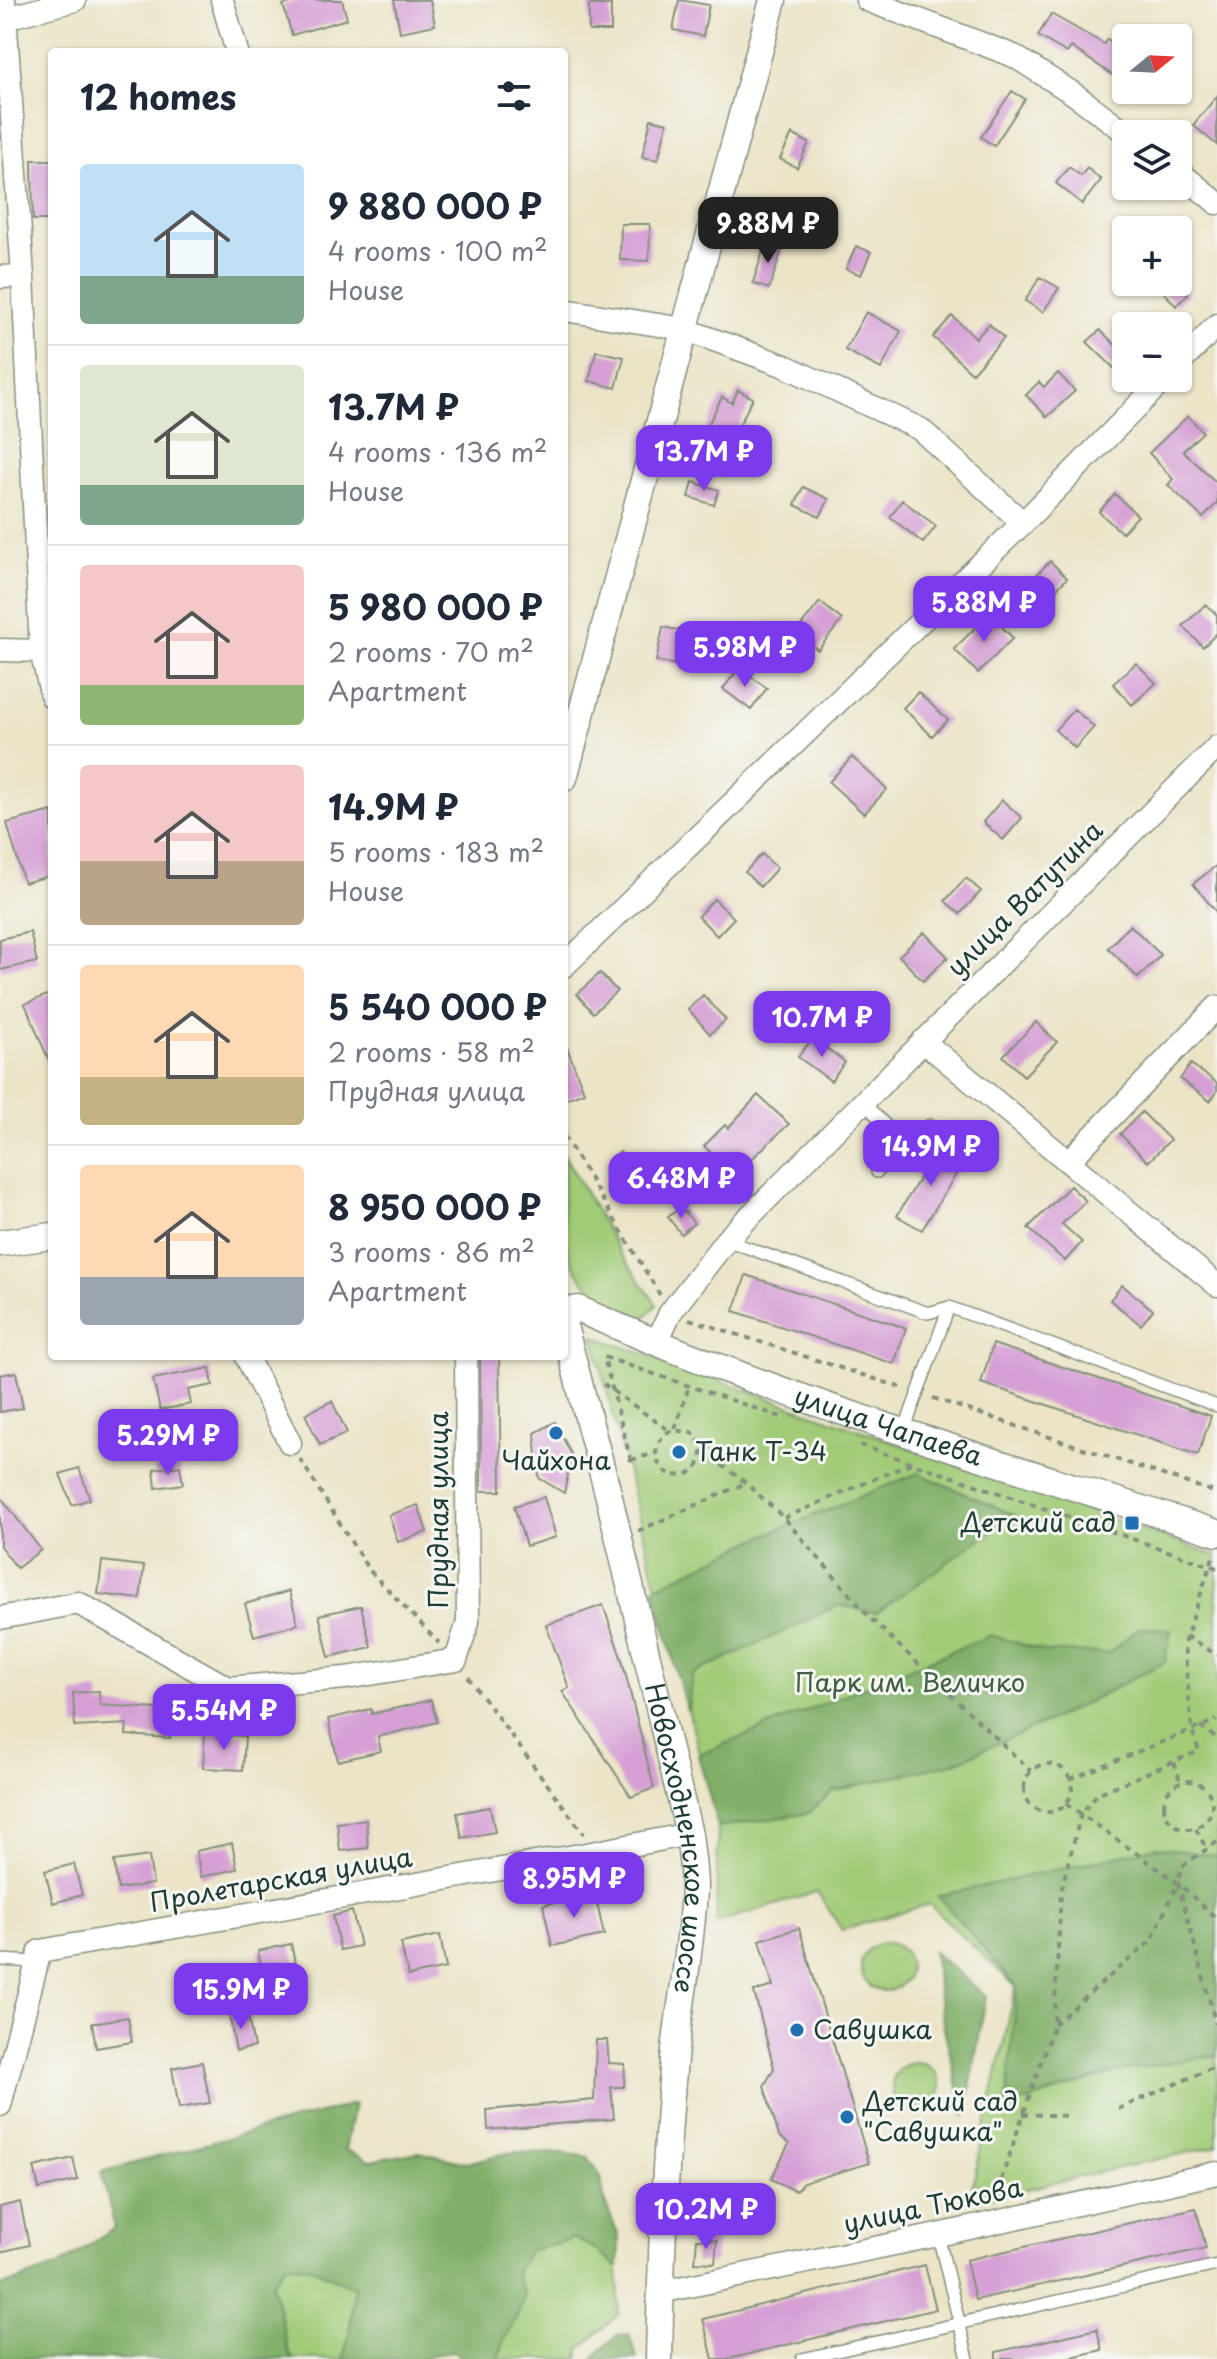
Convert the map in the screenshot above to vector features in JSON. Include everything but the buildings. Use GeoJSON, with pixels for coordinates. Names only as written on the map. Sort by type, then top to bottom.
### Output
{"type":"FeatureCollection","features":[{"type":"Feature","properties":{"kind":"street"},"geometry":{"type":"LineString","coordinates":[[48,680],[41,651],[23,276],[5,9],[75,0]]}},
{"type":"Feature","properties":{"kind":"street"},"geometry":{"type":"LineString","coordinates":[[222,0],[236,48]]}},
{"type":"Feature","properties":{"kind":"street"},"geometry":{"type":"LineString","coordinates":[[568,763],[773,0]]}},
{"type":"Feature","properties":{"kind":"street"},"geometry":{"type":"LineString","coordinates":[[867,0],[1014,56],[1112,122]]}},
{"type":"Feature","properties":{"kind":"street"},"geometry":{"type":"LineString","coordinates":[[1192,182],[1217,203]]}},
{"type":"Feature","properties":{"kind":"street"},"geometry":{"type":"LineString","coordinates":[[0,277],[23,276]]}},
{"type":"Feature","properties":{"kind":"street"},"geometry":{"type":"LineString","coordinates":[[568,311],[684,329],[785,366],[920,429],[1023,523]]}},
{"type":"Feature","properties":{"kind":"street"},"geometry":{"type":"LineString","coordinates":[[1192,351],[1217,325]]}},
{"type":"Feature","properties":{"kind":"street"},"geometry":{"type":"LineString","coordinates":[[568,962],[1023,523],[1151,392]]}},
{"type":"Feature","properties":{"kind":"street"},"geometry":{"type":"LineString","coordinates":[[0,650],[41,651]]}},
{"type":"Feature","properties":{"kind":"street","name":"улица Ватутина"},"geometry":{"type":"LineString","coordinates":[[656,1344],[670,1313],[726,1240],[1217,747]]}},
{"type":"Feature","properties":{"kind":"street"},"geometry":{"type":"LineString","coordinates":[[1069,1161],[1217,1007]]}},
{"type":"Feature","properties":{"kind":"street"},"geometry":{"type":"LineString","coordinates":[[923,1041],[1217,1285]]}},
{"type":"Feature","properties":{"kind":"street"},"geometry":{"type":"LineString","coordinates":[[0,1243],[48,1237]]}},
{"type":"Feature","properties":{"kind":"street","name":"улица Чапаева"},"geometry":{"type":"LineString","coordinates":[[568,1310],[578,1309],[656,1344],[904,1431],[1217,1533]]}},
{"type":"Feature","properties":{"kind":"street","name":"Новосходненское шоссе"},"geometry":{"type":"LineString","coordinates":[[568,1342],[609,1497],[689,1834],[694,1885],[667,2137],[659,2359]]}},
{"type":"Feature","properties":{"kind":"street"},"geometry":{"type":"LineString","coordinates":[[248,1360],[290,1443]]}},
{"type":"Feature","properties":{"kind":"street","name":"Прудная улица"},"geometry":{"type":"LineString","coordinates":[[0,1618],[78,1603],[228,1688],[346,1678],[456,1660],[468,1622],[466,1360]]}},
{"type":"Feature","properties":{"kind":"street","name":"Пролетарская улица"},"geometry":{"type":"LineString","coordinates":[[37,1962],[40,1951],[689,1834]]}},
{"type":"Feature","properties":{"kind":"street"},"geometry":{"type":"LineString","coordinates":[[0,2105],[37,1962]]}},
{"type":"Feature","properties":{"kind":"street","name":"улица Тюкова"},"geometry":{"type":"LineString","coordinates":[[660,2292],[1217,2173]]}},
{"type":"Feature","properties":{"kind":"lane"},"geometry":{"type":"LineString","coordinates":[[863,1102],[900,1140]]}},
{"type":"Feature","properties":{"kind":"lane"},"geometry":{"type":"LineString","coordinates":[[877,1172],[900,1140],[930,1125],[957,1140],[974,1158]]}},
{"type":"Feature","properties":{"kind":"lane"},"geometry":{"type":"LineString","coordinates":[[726,1240],[928,1313],[949,1307],[1217,1406]]}},
{"type":"Feature","properties":{"kind":"lane"},"geometry":{"type":"LineString","coordinates":[[904,1431],[949,1307]]}},
{"type":"Feature","properties":{"kind":"lane"},"geometry":{"type":"LineString","coordinates":[[0,1960],[37,1962]]}},
{"type":"Feature","properties":{"kind":"lane"},"geometry":{"type":"LineString","coordinates":[[938,2235],[968,2359]]}},
{"type":"Feature","properties":{"kind":"lane"},"geometry":{"type":"LineString","coordinates":[[802,2359],[1217,2265]]}},
{"type":"Feature","properties":{"kind":"path"},"geometry":{"type":"LineString","coordinates":[[568,1143],[670,1313],[1217,1493]]}},
{"type":"Feature","properties":{"kind":"path"},"geometry":{"type":"LineString","coordinates":[[631,1461],[604,1357],[793,1421]]}},
{"type":"Feature","properties":{"kind":"path"},"geometry":{"type":"LineString","coordinates":[[575,1369],[613,1390],[672,1430],[689,1431],[696,1435],[703,1451],[746,1483],[784,1518],[871,1619],[1031,1771]]}},
{"type":"Feature","properties":{"kind":"path"},"geometry":{"type":"LineString","coordinates":[[690,1385],[672,1430],[657,1445],[657,1461],[667,1473],[683,1476],[697,1468],[703,1451]]}},
{"type":"Feature","properties":{"kind":"path"},"geometry":{"type":"LineString","coordinates":[[852,1442],[1217,1568]]}},
{"type":"Feature","properties":{"kind":"path"},"geometry":{"type":"LineString","coordinates":[[623,1463],[656,1453]]}},
{"type":"Feature","properties":{"kind":"path"},"geometry":{"type":"LineString","coordinates":[[784,1518],[912,1463]]}},
{"type":"Feature","properties":{"kind":"path"},"geometry":{"type":"LineString","coordinates":[[633,1533],[746,1483]]}},
{"type":"Feature","properties":{"kind":"path"},"geometry":{"type":"LineString","coordinates":[[986,2224],[1054,2024],[1061,1891],[1081,1814],[1097,1794],[1199,1751],[1192,1730],[1184,1644],[1217,1545]]}},
{"type":"Feature","properties":{"kind":"path"},"geometry":{"type":"LineString","coordinates":[[1186,1636],[1217,1655]]}},
{"type":"Feature","properties":{"kind":"path"},"geometry":{"type":"LineString","coordinates":[[1070,1779],[1217,1720]]}},
{"type":"Feature","properties":{"kind":"path"},"geometry":{"type":"LineString","coordinates":[[1200,1727],[1217,1738]]}},
{"type":"Feature","properties":{"kind":"path"},"geometry":{"type":"LineString","coordinates":[[1174,1762],[1180,1781]]}},
{"type":"Feature","properties":{"kind":"path"},"geometry":{"type":"LineString","coordinates":[[1049,1764],[1064,1771],[1070,1779],[1072,1787],[1066,1804],[1052,1812],[1036,1809],[1024,1789],[1031,1771],[1049,1764]]}},
{"type":"Feature","properties":{"kind":"path"},"geometry":{"type":"LineString","coordinates":[[1180,1781],[1200,1783],[1215,1797],[1211,1817],[1196,1829],[1177,1828],[1164,1813],[1166,1794],[1180,1781]]}},
{"type":"Feature","properties":{"kind":"path"},"geometry":{"type":"LineString","coordinates":[[1066,1804],[1178,1883],[1217,1919]]}},
{"type":"Feature","properties":{"kind":"path"},"geometry":{"type":"LineString","coordinates":[[1196,1829],[1207,1849]]}},
{"type":"Feature","properties":{"kind":"path"},"geometry":{"type":"LineString","coordinates":[[1054,2024],[1151,1941],[1178,1883],[1181,1867],[1217,1842]]}},
{"type":"Feature","properties":{"kind":"path"},"geometry":{"type":"LineString","coordinates":[[1178,1883],[1217,2028]]}},
{"type":"Feature","properties":{"kind":"path"},"geometry":{"type":"LineString","coordinates":[[1118,2109],[1217,2066]]}},
{"type":"Feature","properties":{"kind":"path"},"geometry":{"type":"LineString","coordinates":[[1023,2114],[1068,2116]]}},
{"type":"Feature","properties":{"kind":"green space"},"geometry":{"type":"Polygon","coordinates":[[[568,1162],[619,1251],[657,1305],[643,1319],[603,1299],[575,1269],[568,1252],[568,1162]]]}},
{"type":"Feature","properties":{"kind":"green space","name":"Парк им. Величко"},"geometry":{"type":"Polygon","coordinates":[[[593,1336],[1217,1556],[1217,2146],[969,2202],[1016,1987],[929,1904],[842,1930],[817,1892],[716,1923],[718,1827],[593,1336]]]}},
{"type":"Feature","properties":{"kind":"green space"},"geometry":{"type":"Polygon","coordinates":[[[918,1473],[1014,1515],[876,1613],[839,1605],[693,1674],[687,1711],[654,1588],[763,1536],[918,1473]]]}},
{"type":"Feature","properties":{"kind":"green space"},"geometry":{"type":"Polygon","coordinates":[[[1139,1628],[1171,1629],[1165,1662],[1056,1718],[953,1763],[833,1791],[809,1813],[718,1827],[698,1755],[991,1635],[1047,1652],[1109,1653],[1139,1628]]]}},
{"type":"Feature","properties":{"kind":"green space"},"geometry":{"type":"Polygon","coordinates":[[[1157,1847],[1217,1856],[1217,2055],[1115,2072],[1006,2108],[1017,1987],[938,1896],[1157,1847]]]}},
{"type":"Feature","properties":{"kind":"green space"},"geometry":{"type":"Polygon","coordinates":[[[885,1943],[894,1944],[902,1950],[908,1958],[908,1976],[902,1984],[894,1990],[885,1991],[876,1990],[868,1984],[862,1976],[861,1967],[862,1958],[868,1950],[876,1944],[885,1943]]]}},
{"type":"Feature","properties":{"kind":"green space"},"geometry":{"type":"Polygon","coordinates":[[[933,1952],[986,1996],[965,2117],[942,2019],[933,1952]]]}},
{"type":"Feature","properties":{"kind":"green space"},"geometry":{"type":"Polygon","coordinates":[[[916,2063],[933,2070],[940,2087],[933,2104],[916,2111],[899,2104],[892,2087],[899,2070],[916,2063]]]}},
{"type":"Feature","properties":{"kind":"green space"},"geometry":{"type":"Polygon","coordinates":[[[354,2104],[345,2150],[369,2161],[419,2152],[466,2163],[512,2152],[588,2157],[601,2177],[604,2200],[619,2237],[618,2268],[597,2250],[574,2238],[528,2251],[516,2273],[524,2297],[504,2339],[499,2359],[465,2359],[454,2352],[431,2355],[428,2359],[343,2359],[354,2287],[310,2267],[286,2264],[272,2283],[288,2351],[293,2359],[0,2359],[0,2287],[58,2266],[115,2228],[101,2172],[354,2104]]]}},
{"type":"Feature","properties":{"kind":"green space"},"geometry":{"type":"Polygon","coordinates":[[[574,2238],[597,2250],[618,2268],[619,2314],[580,2349],[578,2359],[499,2359],[504,2339],[516,2319],[516,2273],[528,2251],[574,2238]]]}},
{"type":"Feature","properties":{"kind":"green space"},"geometry":{"type":"Polygon","coordinates":[[[286,2264],[310,2267],[355,2287],[343,2359],[293,2359],[288,2351],[272,2283],[286,2264]]]}},
{"type":"Feature","properties":{"kind":"green space"},"geometry":{"type":"Polygon","coordinates":[[[629,2334],[637,2359],[592,2359],[617,2335],[629,2334]]]}},
{"type":"Feature","properties":{"kind":"place","name":"Чайхона"},"geometry":{"type":"Point","coordinates":[556,1433]}},
{"type":"Feature","properties":{"kind":"place","name":"Танк Т-34"},"geometry":{"type":"Point","coordinates":[679,1452]}},
{"type":"Feature","properties":{"kind":"place","name":"Детский сад"},"geometry":{"type":"Point","coordinates":[1132,1523]}},
{"type":"Feature","properties":{"kind":"place","name":"Савушка"},"geometry":{"type":"Point","coordinates":[797,2030]}},
{"type":"Feature","properties":{"kind":"place","name":"Детский сад \"Савушка\""},"geometry":{"type":"Point","coordinates":[847,2117]}}]}
